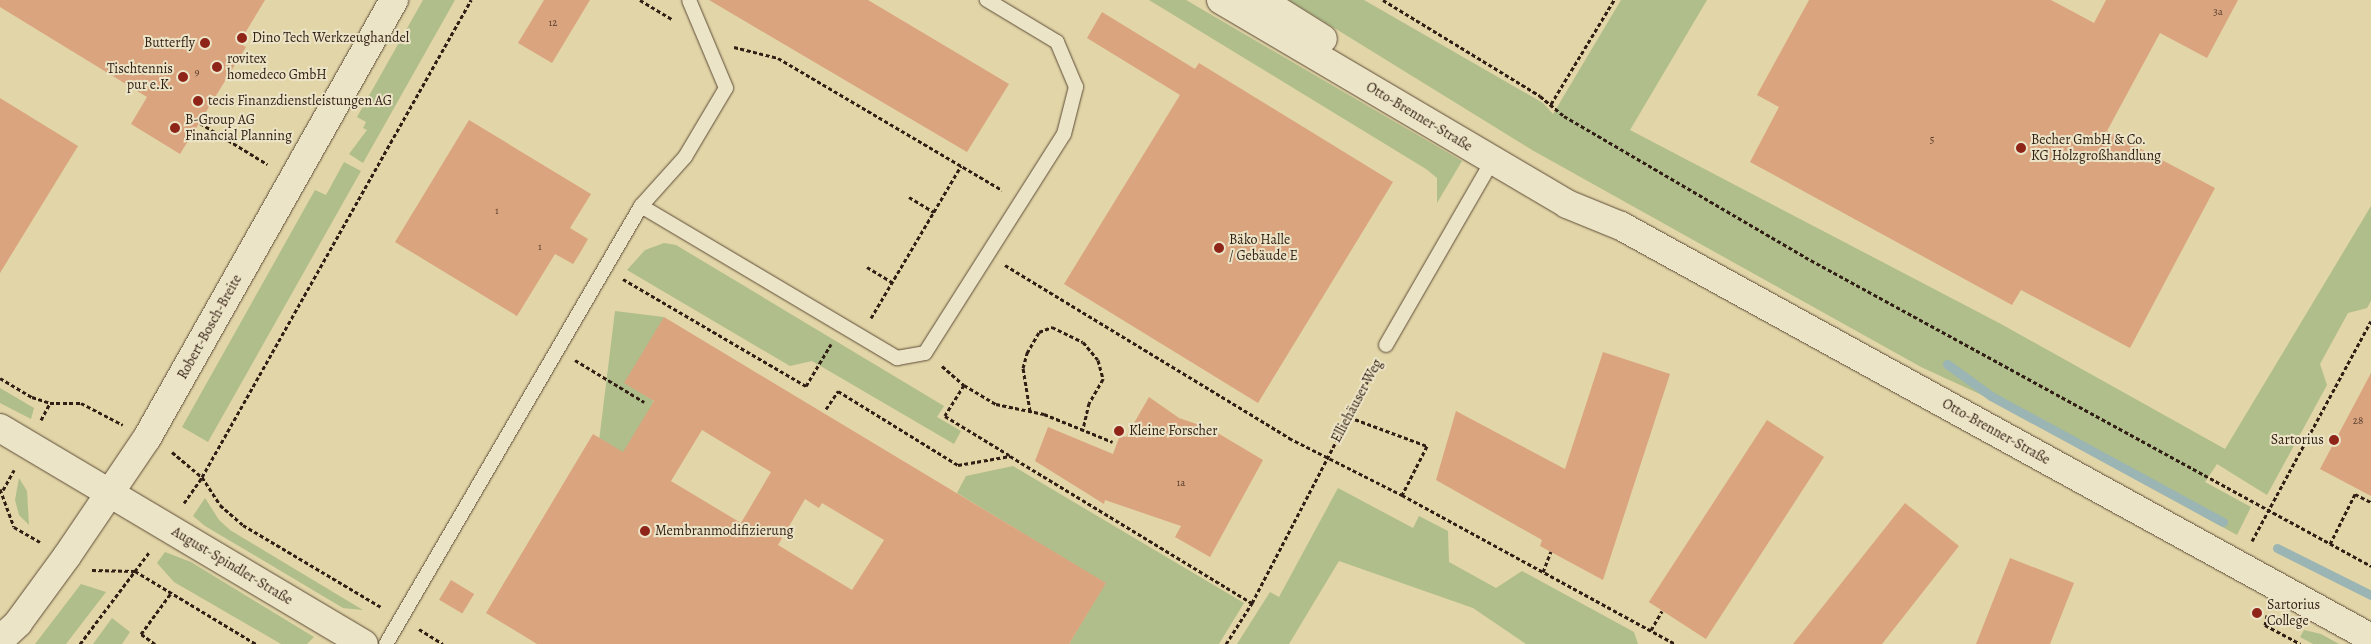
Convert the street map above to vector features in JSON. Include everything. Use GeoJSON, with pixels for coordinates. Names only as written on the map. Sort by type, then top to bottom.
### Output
{"type":"FeatureCollection","features":[{"type":"Feature","properties":{"kind":"street","name":"Robert-Bosch-Breite"},"geometry":{"type":"LineString","coordinates":[[106,491],[135,431],[378,0]]}},
{"type":"Feature","properties":{"kind":"street","name":"Robert-Bosch-Breite"},"geometry":{"type":"LineString","coordinates":[[1,639],[9,617],[62,554],[152,430],[394,0]]}},
{"type":"Feature","properties":{"kind":"street","name":"Otto-Brenner-Straße"},"geometry":{"type":"LineString","coordinates":[[1221,0],[1567,204],[1620,226],[2371,638]]}},
{"type":"Feature","properties":{"kind":"street","name":"Otto-Brenner-Straße"},"geometry":{"type":"LineString","coordinates":[[1261,0],[1576,191],[1620,226]]}},
{"type":"Feature","properties":{"kind":"street","name":"August-Spindler-Straße"},"geometry":{"type":"LineString","coordinates":[[0,428],[364,644]]}},
{"type":"Feature","properties":{"kind":"lane"},"geometry":{"type":"LineString","coordinates":[[386,644],[641,206],[684,158],[726,88],[690,0]]}},
{"type":"Feature","properties":{"kind":"lane"},"geometry":{"type":"LineString","coordinates":[[641,206],[897,358],[925,352],[1064,134],[1076,86],[1057,42],[987,0]]}},
{"type":"Feature","properties":{"kind":"lane","name":"Elliehäuser Weg"},"geometry":{"type":"LineString","coordinates":[[1386,345],[1493,160]]}},
{"type":"Feature","properties":{"kind":"path"},"geometry":{"type":"LineString","coordinates":[[80,644],[202,477],[471,0]]}},
{"type":"Feature","properties":{"kind":"path"},"geometry":{"type":"LineString","coordinates":[[640,0],[706,40],[778,58],[1021,202]]}},
{"type":"Feature","properties":{"kind":"path"},"geometry":{"type":"LineString","coordinates":[[1383,0],[1551,104],[1564,116],[1805,257],[2371,566]]}},
{"type":"Feature","properties":{"kind":"path"},"geometry":{"type":"LineString","coordinates":[[1551,104],[1614,0]]}},
{"type":"Feature","properties":{"kind":"path"},"geometry":{"type":"LineString","coordinates":[[200,123],[281,172]]}},
{"type":"Feature","properties":{"kind":"path"},"geometry":{"type":"LineString","coordinates":[[860,336],[961,166]]}},
{"type":"Feature","properties":{"kind":"path"},"geometry":{"type":"LineString","coordinates":[[908,198],[934,212]]}},
{"type":"Feature","properties":{"kind":"path"},"geometry":{"type":"LineString","coordinates":[[988,254],[1290,438],[1402,495],[1675,644]]}},
{"type":"Feature","properties":{"kind":"path"},"geometry":{"type":"LineString","coordinates":[[867,267],[892,282]]}},
{"type":"Feature","properties":{"kind":"path"},"geometry":{"type":"LineString","coordinates":[[605,268],[806,386],[842,325]]}},
{"type":"Feature","properties":{"kind":"path"},"geometry":{"type":"LineString","coordinates":[[2239,566],[2371,322]]}},
{"type":"Feature","properties":{"kind":"path"},"geometry":{"type":"LineString","coordinates":[[1030,411],[1023,368],[1027,353],[1038,332],[1052,327],[1084,342],[1098,360],[1103,379],[1089,403],[1083,430]]}},
{"type":"Feature","properties":{"kind":"path","name":"Elliehäuser Weg"},"geometry":{"type":"LineString","coordinates":[[1226,644],[1252,603],[1386,345]]}},
{"type":"Feature","properties":{"kind":"path"},"geometry":{"type":"LineString","coordinates":[[557,350],[644,402]]}},
{"type":"Feature","properties":{"kind":"path"},"geometry":{"type":"LineString","coordinates":[[925,352],[964,385],[996,404],[1030,411],[1113,442]]}},
{"type":"Feature","properties":{"kind":"path"},"geometry":{"type":"LineString","coordinates":[[0,378],[32,397],[50,403],[81,403],[135,431]]}},
{"type":"Feature","properties":{"kind":"path"},"geometry":{"type":"LineString","coordinates":[[964,385],[945,416],[1252,603]]}},
{"type":"Feature","properties":{"kind":"path"},"geometry":{"type":"LineString","coordinates":[[826,409],[838,391],[958,465],[1010,456]]}},
{"type":"Feature","properties":{"kind":"path"},"geometry":{"type":"LineString","coordinates":[[1348,417],[1428,446],[1402,495]]}},
{"type":"Feature","properties":{"kind":"path"},"geometry":{"type":"LineString","coordinates":[[202,477],[220,505],[243,525],[443,644]]}},
{"type":"Feature","properties":{"kind":"path"},"geometry":{"type":"LineString","coordinates":[[0,489],[14,527],[94,571],[134,571],[256,644]]}},
{"type":"Feature","properties":{"kind":"path"},"geometry":{"type":"LineString","coordinates":[[2330,544],[2355,494],[2371,502]]}},
{"type":"Feature","properties":{"kind":"path"},"geometry":{"type":"LineString","coordinates":[[1543,572],[1551,551]]}},
{"type":"Feature","properties":{"kind":"path"},"geometry":{"type":"LineString","coordinates":[[155,644],[141,634],[171,593]]}},
{"type":"Feature","properties":{"kind":"path"},"geometry":{"type":"LineString","coordinates":[[1651,630],[1662,611]]}},
{"type":"Feature","properties":{"kind":"green space"},"geometry":{"type":"Polygon","coordinates":[[[423,0],[455,0],[363,163],[349,154],[367,130],[363,128],[366,122],[357,117],[423,0]]]}},
{"type":"Feature","properties":{"kind":"green space"},"geometry":{"type":"Polygon","coordinates":[[[1149,0],[1186,0],[1462,161],[1437,203],[1437,178],[1426,169],[1149,0]]]}},
{"type":"Feature","properties":{"kind":"green space"},"geometry":{"type":"Polygon","coordinates":[[[1289,0],[1364,0],[1543,103],[1553,114],[1621,0],[1707,0],[1630,130],[2001,324],[2225,449],[2371,206],[2371,301],[2367,308],[2348,313],[2320,364],[2327,385],[2267,495],[2217,464],[2205,482],[2251,507],[2237,535],[1984,396],[1921,367],[1532,150],[1289,0]]]}},
{"type":"Feature","properties":{"kind":"green space"},"geometry":{"type":"Polygon","coordinates":[[[344,162],[361,171],[208,442],[182,427],[315,190],[326,195],[344,162]]]}},
{"type":"Feature","properties":{"kind":"green space"},"geometry":{"type":"Polygon","coordinates":[[[664,243],[676,245],[944,406],[937,417],[961,431],[954,444],[812,361],[790,366],[627,270],[645,250],[664,243]]]}},
{"type":"Feature","properties":{"kind":"green space"},"geometry":{"type":"Polygon","coordinates":[[[615,311],[664,317],[628,607],[579,601],[615,311]]]}},
{"type":"Feature","properties":{"kind":"green space"},"geometry":{"type":"Polygon","coordinates":[[[0,388],[34,408],[31,419],[0,403],[0,388]]]}},
{"type":"Feature","properties":{"kind":"green space"},"geometry":{"type":"Polygon","coordinates":[[[1013,466],[1244,603],[1219,644],[1069,644],[1105,583],[957,493],[966,476],[1013,466]]]}},
{"type":"Feature","properties":{"kind":"green space"},"geometry":{"type":"Polygon","coordinates":[[[19,478],[27,491],[29,525],[19,515],[15,500],[19,478]]]}},
{"type":"Feature","properties":{"kind":"green space"},"geometry":{"type":"Polygon","coordinates":[[[1338,488],[1413,528],[1419,516],[1448,531],[1449,562],[1496,588],[1522,571],[1634,632],[1638,644],[1526,644],[1473,608],[1339,561],[1289,644],[1237,644],[1270,592],[1279,597],[1338,488]]]}},
{"type":"Feature","properties":{"kind":"green space"},"geometry":{"type":"Polygon","coordinates":[[[205,498],[219,520],[230,530],[363,610],[343,608],[205,526],[193,516],[205,498]]]}},
{"type":"Feature","properties":{"kind":"green space"},"geometry":{"type":"Polygon","coordinates":[[[165,552],[191,562],[314,637],[307,644],[281,644],[174,582],[157,563],[165,552]]]}},
{"type":"Feature","properties":{"kind":"green space"},"geometry":{"type":"Polygon","coordinates":[[[81,584],[106,592],[66,644],[35,644],[81,584]]]}},
{"type":"Feature","properties":{"kind":"green space"},"geometry":{"type":"Polygon","coordinates":[[[112,618],[130,632],[122,644],[93,644],[112,618]]]}},
{"type":"Feature","properties":{"kind":"green space"},"geometry":{"type":"Polygon","coordinates":[[[2304,630],[2321,634],[2339,644],[2313,644],[2300,637],[2304,630]]]}},
{"type":"Feature","properties":{"kind":"building"},"geometry":{"type":"Polygon","coordinates":[[[0,0],[265,0],[239,43],[246,47],[180,154],[131,124],[147,97],[0,7],[0,0]]]}},
{"type":"Feature","properties":{"kind":"building"},"geometry":{"type":"Polygon","coordinates":[[[544,0],[590,0],[552,63],[518,43],[544,0]]]}},
{"type":"Feature","properties":{"kind":"building"},"geometry":{"type":"Polygon","coordinates":[[[709,0],[868,0],[1009,84],[967,152],[709,0]]]}},
{"type":"Feature","properties":{"kind":"building"},"geometry":{"type":"Polygon","coordinates":[[[1809,0],[2051,0],[2094,23],[2106,0],[2238,0],[2207,58],[2160,33],[2107,131],[2215,188],[2130,348],[2021,290],[2012,305],[1750,162],[1779,107],[1757,95],[1809,0]]]}},
{"type":"Feature","properties":{"kind":"building","name":"Bäko Halle / Gebäude E"},"geometry":{"type":"Polygon","coordinates":[[[1102,12],[1195,69],[1199,63],[1393,182],[1258,403],[1064,284],[1180,95],[1087,38],[1102,12]]]}},
{"type":"Feature","properties":{"kind":"building"},"geometry":{"type":"Polygon","coordinates":[[[0,98],[78,146],[0,273],[0,98]]]}},
{"type":"Feature","properties":{"kind":"building"},"geometry":{"type":"Polygon","coordinates":[[[469,120],[591,194],[570,228],[588,239],[580,253],[573,264],[555,254],[517,316],[395,242],[469,120]]]}},
{"type":"Feature","properties":{"kind":"building"},"geometry":{"type":"Polygon","coordinates":[[[664,317],[1106,583],[1069,644],[537,644],[486,613],[593,434],[623,452],[654,401],[624,383],[664,317]],[[702,430],[671,481],[741,523],[771,472],[702,430]],[[805,499],[778,545],[852,590],[884,540],[822,503],[819,508],[805,499]]]}},
{"type":"Feature","properties":{"kind":"building"},"geometry":{"type":"Polygon","coordinates":[[[1603,352],[1670,374],[1603,580],[1540,546],[1542,540],[1436,480],[1456,411],[1565,469],[1603,352]]]}},
{"type":"Feature","properties":{"kind":"building"},"geometry":{"type":"Polygon","coordinates":[[[2371,373],[2371,496],[2320,469],[2371,373]]]}},
{"type":"Feature","properties":{"kind":"building"},"geometry":{"type":"Polygon","coordinates":[[[1149,397],[1179,418],[1211,429],[1263,460],[1210,557],[1175,537],[1181,526],[1105,500],[1104,504],[1035,461],[1048,427],[1113,454],[1120,435],[1126,437],[1149,397]]]}},
{"type":"Feature","properties":{"kind":"building"},"geometry":{"type":"Polygon","coordinates":[[[1767,420],[1824,457],[1706,639],[1649,602],[1767,420]]]}},
{"type":"Feature","properties":{"kind":"building"},"geometry":{"type":"Polygon","coordinates":[[[1905,503],[1959,546],[1882,644],[1793,644],[1905,503]]]}},
{"type":"Feature","properties":{"kind":"building"},"geometry":{"type":"Polygon","coordinates":[[[2010,558],[2074,583],[2050,644],[1976,644],[2010,558]]]}},
{"type":"Feature","properties":{"kind":"building"},"geometry":{"type":"Polygon","coordinates":[[[451,580],[474,594],[462,614],[439,600],[451,580]]]}},
{"type":"Feature","properties":{"kind":"waterway"},"geometry":{"type":"LineString","coordinates":[[1947,364],[1991,396],[2223,522]]}},
{"type":"Feature","properties":{"kind":"waterway"},"geometry":{"type":"LineString","coordinates":[[2277,548],[2371,595]]}},
{"type":"Feature","properties":{"kind":"place","name":"Dino Tech Werkzeughandel"},"geometry":{"type":"Point","coordinates":[242,38]}},
{"type":"Feature","properties":{"kind":"place","name":"Butterfly"},"geometry":{"type":"Point","coordinates":[205,43]}},
{"type":"Feature","properties":{"kind":"place","name":"rovitex homedeco GmbH"},"geometry":{"type":"Point","coordinates":[217,67]}},
{"type":"Feature","properties":{"kind":"place","name":"Tischtennis pur e.K."},"geometry":{"type":"Point","coordinates":[183,77]}},
{"type":"Feature","properties":{"kind":"place","name":"tecis Finanzdienstleistungen AG"},"geometry":{"type":"Point","coordinates":[198,101]}},
{"type":"Feature","properties":{"kind":"place","name":"B-Group AG Financial Planning"},"geometry":{"type":"Point","coordinates":[175,128]}},
{"type":"Feature","properties":{"kind":"place","name":"Becher GmbH & Co. KG Holzgroßhandlung"},"geometry":{"type":"Point","coordinates":[2021,148]}},
{"type":"Feature","properties":{"kind":"place","name":"Bäko Halle / Gebäude E"},"geometry":{"type":"Point","coordinates":[1219,248]}},
{"type":"Feature","properties":{"kind":"place","name":"Kleine Forscher"},"geometry":{"type":"Point","coordinates":[1119,431]}},
{"type":"Feature","properties":{"kind":"place","name":"Sartorius"},"geometry":{"type":"Point","coordinates":[2334,440]}},
{"type":"Feature","properties":{"kind":"place","name":"Membranmodifizierung"},"geometry":{"type":"Point","coordinates":[645,531]}},
{"type":"Feature","properties":{"kind":"place","name":"Sartorius College"},"geometry":{"type":"Point","coordinates":[2257,613]}}]}
